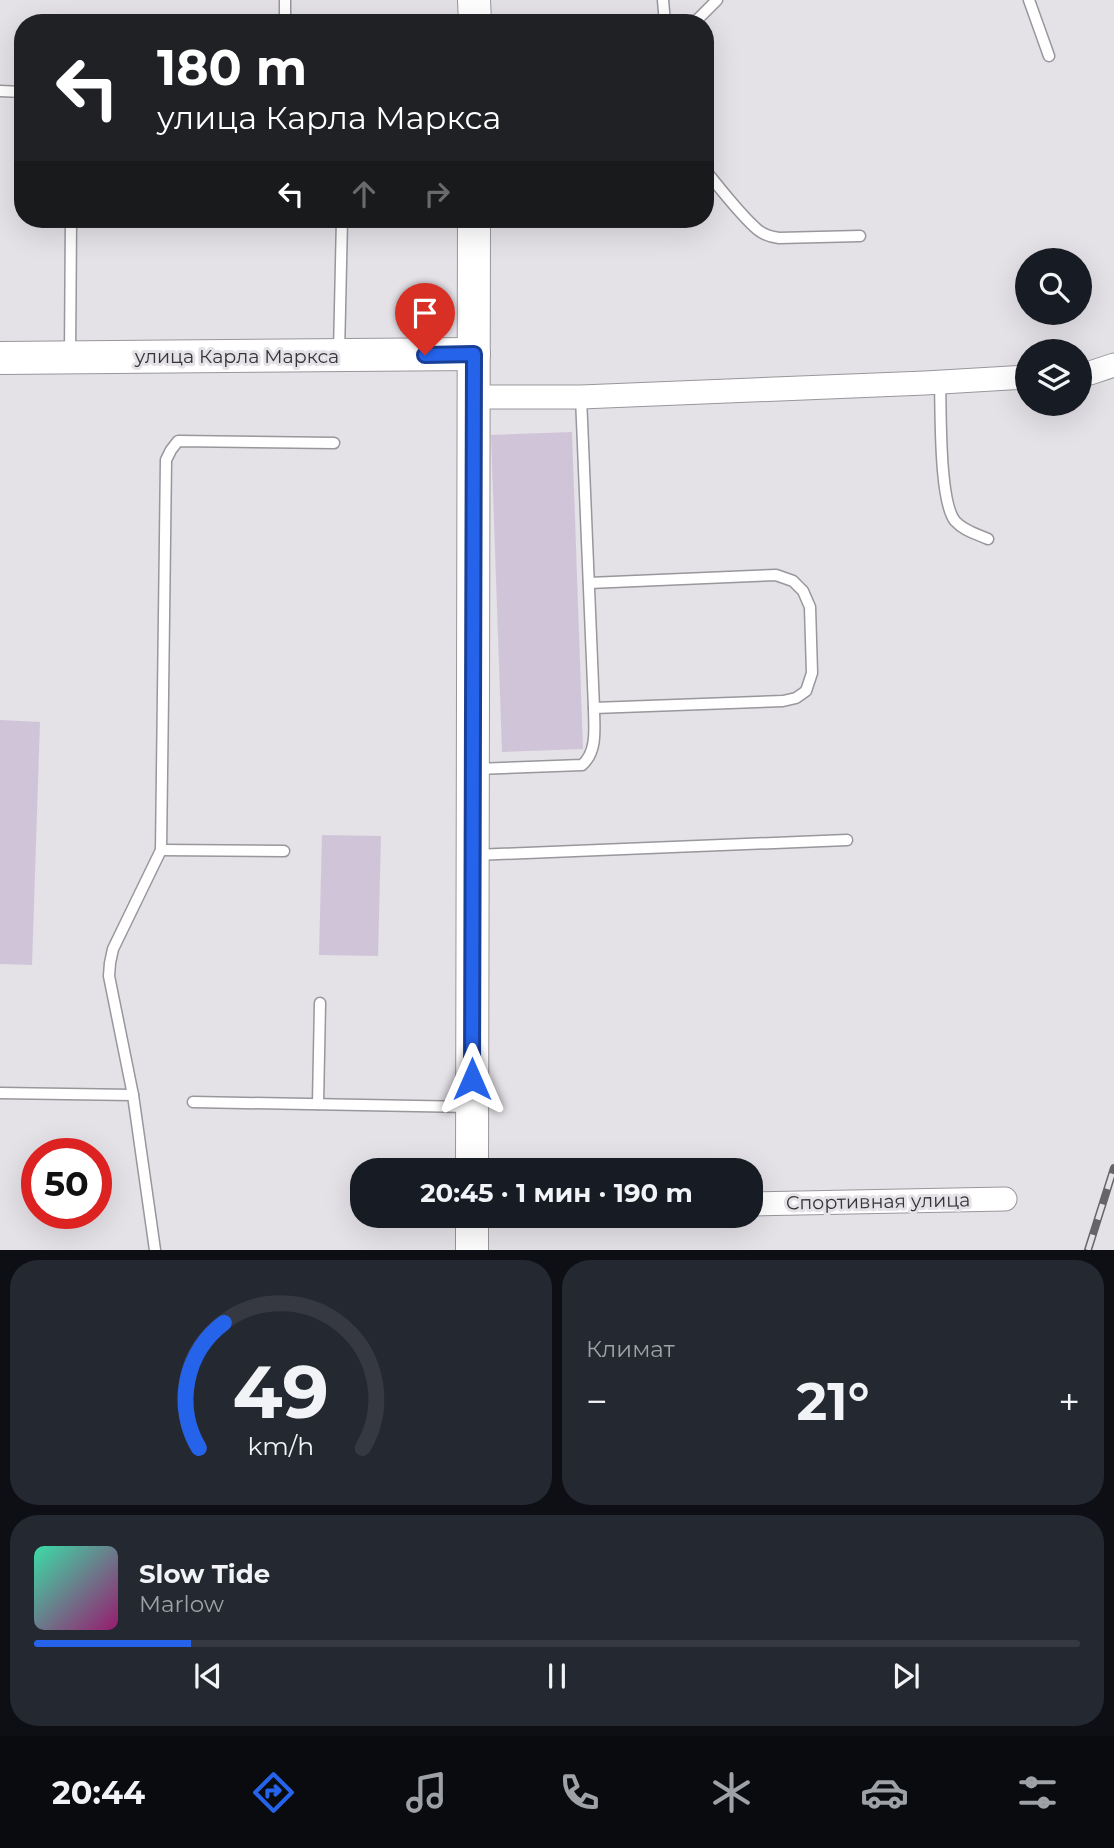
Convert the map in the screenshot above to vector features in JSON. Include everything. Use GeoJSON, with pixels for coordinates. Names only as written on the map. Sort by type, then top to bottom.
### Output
{"type":"FeatureCollection","features":[{"type":"Feature","properties":{"kind":"main road"},"geometry":{"type":"LineString","coordinates":[[472,1158],[474,228]]}},
{"type":"Feature","properties":{"kind":"main road","name":"улица Карла Маркса"},"geometry":{"type":"LineString","coordinates":[[0,358],[474,354]]}},
{"type":"Feature","properties":{"kind":"main road"},"geometry":{"type":"LineString","coordinates":[[472,1228],[472,1250]]}},
{"type":"Feature","properties":{"kind":"street"},"geometry":{"type":"LineString","coordinates":[[1092,372],[1114,365]]}},
{"type":"Feature","properties":{"kind":"street"},"geometry":{"type":"LineString","coordinates":[[474,397],[581,397],[1015,378]]}},
{"type":"Feature","properties":{"kind":"street","name":"Спортивная улица"},"geometry":{"type":"LineString","coordinates":[[763,1204],[1006,1199]]}},
{"type":"Feature","properties":{"kind":"lane"},"geometry":{"type":"LineString","coordinates":[[703,14],[717,0]]}},
{"type":"Feature","properties":{"kind":"lane"},"geometry":{"type":"LineString","coordinates":[[1029,0],[1049,56]]}},
{"type":"Feature","properties":{"kind":"lane"},"geometry":{"type":"LineString","coordinates":[[714,180],[750,221],[769,236],[860,236]]}},
{"type":"Feature","properties":{"kind":"lane"},"geometry":{"type":"LineString","coordinates":[[70,358],[71,228]]}},
{"type":"Feature","properties":{"kind":"lane"},"geometry":{"type":"LineString","coordinates":[[340,356],[342,228]]}},
{"type":"Feature","properties":{"kind":"lane"},"geometry":{"type":"LineString","coordinates":[[940,382],[944,480],[948,510],[964,529],[988,538]]}},
{"type":"Feature","properties":{"kind":"lane"},"geometry":{"type":"LineString","coordinates":[[472,769],[582,765],[589,755],[594,737],[594,708],[581,397]]}},
{"type":"Feature","properties":{"kind":"lane"},"geometry":{"type":"LineString","coordinates":[[155,1250],[133,1095],[109,976],[117,940],[161,850],[166,460],[178,441],[334,443]]}},
{"type":"Feature","properties":{"kind":"lane"},"geometry":{"type":"LineString","coordinates":[[589,583],[776,575],[793,581],[803,591],[810,607],[812,673],[806,691],[796,698],[783,701],[594,708]]}},
{"type":"Feature","properties":{"kind":"lane"},"geometry":{"type":"LineString","coordinates":[[473,856],[846,840]]}},
{"type":"Feature","properties":{"kind":"lane"},"geometry":{"type":"LineString","coordinates":[[161,850],[284,851]]}},
{"type":"Feature","properties":{"kind":"lane"},"geometry":{"type":"LineString","coordinates":[[318,1104],[320,1003]]}},
{"type":"Feature","properties":{"kind":"lane"},"geometry":{"type":"LineString","coordinates":[[0,1093],[133,1095]]}},
{"type":"Feature","properties":{"kind":"lane"},"geometry":{"type":"LineString","coordinates":[[193,1102],[472,1107]]}},
{"type":"Feature","properties":{"kind":"shaded area"},"geometry":{"type":"Polygon","coordinates":[[[572,432],[583,749],[502,752],[491,435],[572,432]]]}},
{"type":"Feature","properties":{"kind":"shaded area"},"geometry":{"type":"Polygon","coordinates":[[[0,720],[40,722],[32,965],[0,964],[0,720]]]}},
{"type":"Feature","properties":{"kind":"shaded area"},"geometry":{"type":"Polygon","coordinates":[[[322,835],[381,836],[378,956],[319,955],[322,835]]]}},
{"type":"Feature","properties":{"kind":"railway"},"geometry":{"type":"LineString","coordinates":[[1088,1250],[1114,1168]]}},
{"type":"Feature","properties":{"kind":"route"},"geometry":{"type":"LineString","coordinates":[[425,355],[474,354],[472,1079]]}}]}
